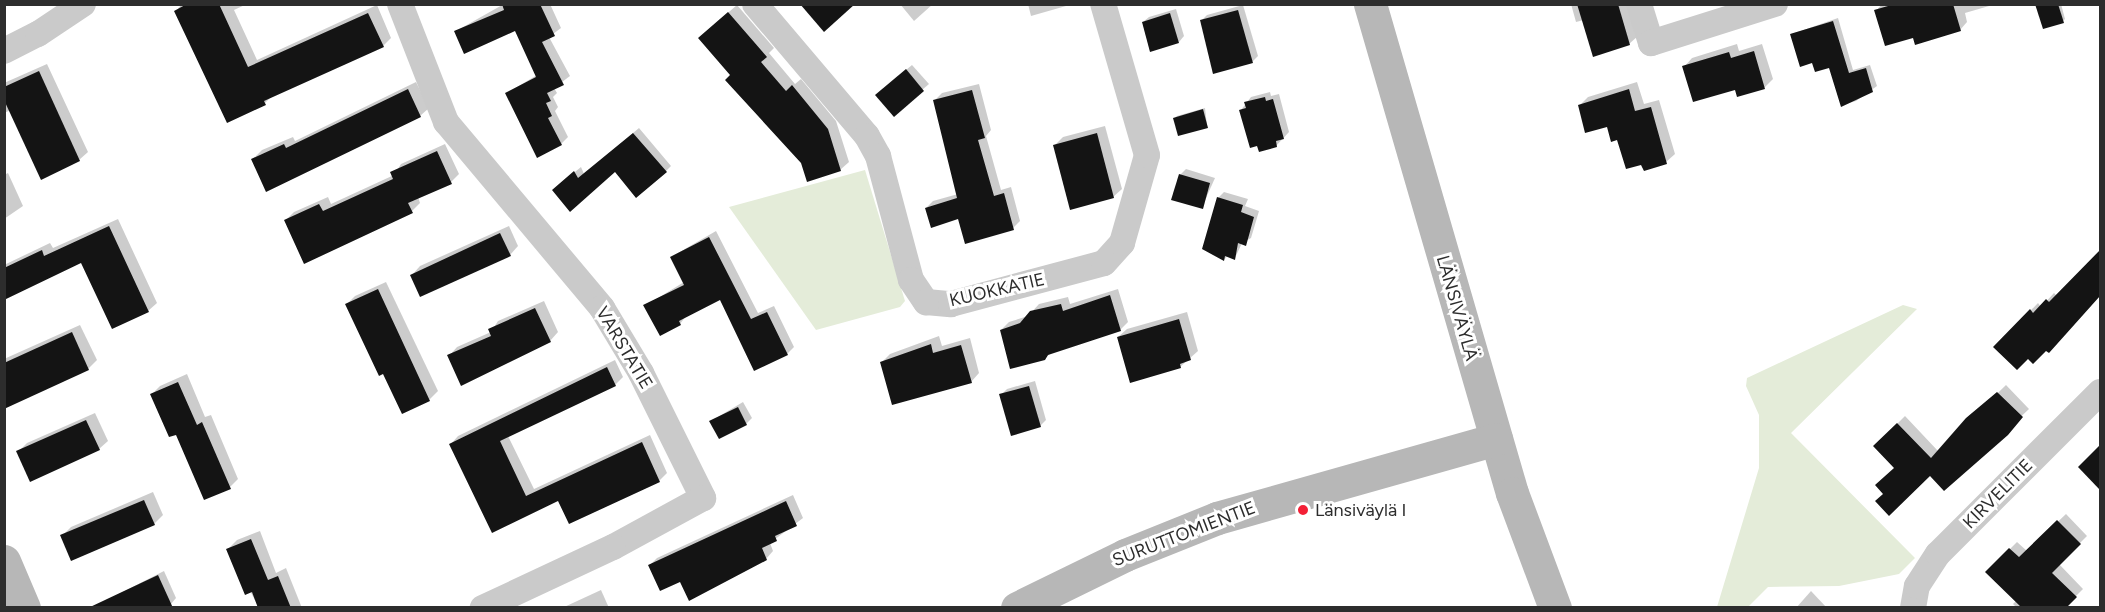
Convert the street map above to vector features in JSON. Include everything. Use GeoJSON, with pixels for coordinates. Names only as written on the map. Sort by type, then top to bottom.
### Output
{"type":"FeatureCollection","features":[{"type":"Feature","properties":{"kind":"main road","name":"LÄNSIVÄYLÄ"},"geometry":{"type":"LineString","coordinates":[[1370,4],[1496,439],[1555,608]]}},
{"type":"Feature","properties":{"kind":"main road","name":"SURUTTOMIENTIE"},"geometry":{"type":"LineString","coordinates":[[1017,608],[1125,555],[1217,518],[1496,439]]}},
{"type":"Feature","properties":{"kind":"main road"},"geometry":{"type":"LineString","coordinates":[[4,561],[24,608]]}},
{"type":"Feature","properties":{"kind":"street"},"geometry":{"type":"LineString","coordinates":[[4,51],[38,34],[83,4]]}},
{"type":"Feature","properties":{"kind":"street","name":"VARSTATIE"},"geometry":{"type":"LineString","coordinates":[[400,4],[446,122],[602,308],[641,373],[703,498],[613,547],[483,608]]}},
{"type":"Feature","properties":{"kind":"street","name":"KUOKKATIE"},"geometry":{"type":"LineString","coordinates":[[755,4],[867,136],[878,156],[911,279],[927,302],[951,304],[1104,263],[1122,243],[1147,155],[1103,4]]}},
{"type":"Feature","properties":{"kind":"street"},"geometry":{"type":"LineString","coordinates":[[1639,4],[1650,43],[1774,4]]}},
{"type":"Feature","properties":{"kind":"street","name":"KIRVELITIE"},"geometry":{"type":"LineString","coordinates":[[1912,608],[1917,586],[1938,554],[2100,392]]}},
{"type":"Feature","properties":{"kind":"green space"},"geometry":{"type":"Polygon","coordinates":[[[865,170],[905,301],[900,307],[816,330],[729,207],[865,170]]]}},
{"type":"Feature","properties":{"kind":"green space"},"geometry":{"type":"Polygon","coordinates":[[[1903,305],[1917,309],[1791,433],[1915,558],[1899,574],[1839,586],[1768,587],[1748,607],[1717,607],[1759,468],[1759,415],[1746,386],[1747,378],[1903,305]]]}},
{"type":"Feature","properties":{"kind":"building"},"geometry":{"type":"Polygon","coordinates":[[[187,4],[219,4],[248,67],[368,13],[384,47],[264,101],[266,105],[227,123],[174,11],[187,4]]]}},
{"type":"Feature","properties":{"kind":"building"},"geometry":{"type":"Polygon","coordinates":[[[502,4],[540,4],[555,36],[542,42],[564,85],[547,93],[551,101],[546,103],[552,116],[548,118],[562,145],[537,158],[505,93],[536,77],[515,31],[464,54],[454,31],[504,10],[502,4]]]}},
{"type":"Feature","properties":{"kind":"building"},"geometry":{"type":"Polygon","coordinates":[[[800,4],[855,4],[824,32],[800,4]]]}},
{"type":"Feature","properties":{"kind":"building"},"geometry":{"type":"Polygon","coordinates":[[[1577,4],[1618,4],[1630,45],[1593,57],[1577,4]]]}},
{"type":"Feature","properties":{"kind":"building"},"geometry":{"type":"Polygon","coordinates":[[[1895,4],[1953,4],[1961,31],[1915,45],[1913,38],[1885,46],[1874,10],[1895,4]]]}},
{"type":"Feature","properties":{"kind":"building"},"geometry":{"type":"Polygon","coordinates":[[[2035,4],[2058,4],[2064,23],[2043,29],[2035,4]]]}},
{"type":"Feature","properties":{"kind":"building"},"geometry":{"type":"Polygon","coordinates":[[[1238,10],[1253,63],[1213,74],[1200,20],[1238,10]]]}},
{"type":"Feature","properties":{"kind":"building"},"geometry":{"type":"Polygon","coordinates":[[[728,12],[767,57],[761,62],[786,91],[792,85],[828,129],[841,171],[807,182],[801,163],[725,80],[730,75],[698,38],[728,12]]]}},
{"type":"Feature","properties":{"kind":"building"},"geometry":{"type":"Polygon","coordinates":[[[1170,13],[1179,43],[1150,52],[1142,22],[1170,13]]]}},
{"type":"Feature","properties":{"kind":"building"},"geometry":{"type":"Polygon","coordinates":[[[1833,21],[1849,73],[1866,68],[1873,92],[1841,107],[1829,68],[1815,72],[1812,63],[1800,67],[1790,34],[1833,21]]]}},
{"type":"Feature","properties":{"kind":"building"},"geometry":{"type":"Polygon","coordinates":[[[1754,51],[1765,89],[1737,97],[1735,90],[1693,102],[1682,66],[1729,52],[1731,58],[1754,51]]]}},
{"type":"Feature","properties":{"kind":"building"},"geometry":{"type":"Polygon","coordinates":[[[906,69],[924,91],[894,117],[875,95],[906,69]]]}},
{"type":"Feature","properties":{"kind":"building"},"geometry":{"type":"Polygon","coordinates":[[[39,71],[80,161],[41,180],[4,100],[4,87],[39,71]]]}},
{"type":"Feature","properties":{"kind":"building"},"geometry":{"type":"Polygon","coordinates":[[[408,89],[421,117],[266,192],[251,159],[284,144],[286,148],[408,89]]]}},
{"type":"Feature","properties":{"kind":"building"},"geometry":{"type":"Polygon","coordinates":[[[1629,89],[1635,111],[1651,107],[1667,164],[1644,171],[1641,165],[1626,169],[1617,140],[1611,142],[1607,127],[1585,133],[1578,105],[1629,89]]]}},
{"type":"Feature","properties":{"kind":"building"},"geometry":{"type":"Polygon","coordinates":[[[972,90],[985,138],[978,140],[994,196],[1004,193],[1014,230],[965,244],[958,219],[931,228],[925,208],[957,198],[933,100],[972,90]]]}},
{"type":"Feature","properties":{"kind":"building"},"geometry":{"type":"Polygon","coordinates":[[[1265,97],[1266,101],[1273,99],[1284,139],[1276,141],[1277,147],[1259,152],[1257,146],[1250,148],[1239,110],[1246,108],[1244,102],[1265,97]]]}},
{"type":"Feature","properties":{"kind":"building"},"geometry":{"type":"Polygon","coordinates":[[[1203,109],[1208,128],[1178,136],[1173,118],[1203,109]]]}},
{"type":"Feature","properties":{"kind":"building"},"geometry":{"type":"Polygon","coordinates":[[[633,133],[667,172],[636,198],[615,172],[570,212],[552,190],[574,171],[578,178],[633,133]]]}},
{"type":"Feature","properties":{"kind":"building"},"geometry":{"type":"Polygon","coordinates":[[[1097,133],[1114,198],[1070,210],[1053,145],[1097,133]]]}},
{"type":"Feature","properties":{"kind":"building"},"geometry":{"type":"Polygon","coordinates":[[[437,151],[452,184],[408,203],[413,213],[304,264],[284,220],[319,204],[323,211],[393,179],[390,172],[437,151]]]}},
{"type":"Feature","properties":{"kind":"building"},"geometry":{"type":"Polygon","coordinates":[[[1179,174],[1210,183],[1203,209],[1171,200],[1179,174]]]}},
{"type":"Feature","properties":{"kind":"building"},"geometry":{"type":"Polygon","coordinates":[[[1217,197],[1243,205],[1241,212],[1254,217],[1246,246],[1238,243],[1235,260],[1225,256],[1224,261],[1202,249],[1217,197]]]}},
{"type":"Feature","properties":{"kind":"building"},"geometry":{"type":"Polygon","coordinates":[[[109,226],[149,312],[112,329],[81,263],[4,300],[4,268],[42,250],[44,256],[109,226]]]}},
{"type":"Feature","properties":{"kind":"building"},"geometry":{"type":"Polygon","coordinates":[[[500,233],[511,256],[420,297],[410,275],[500,233]]]}},
{"type":"Feature","properties":{"kind":"building"},"geometry":{"type":"Polygon","coordinates":[[[709,237],[751,319],[767,312],[788,355],[754,371],[720,300],[679,321],[681,325],[660,336],[643,305],[684,285],[670,257],[709,237]]]}},
{"type":"Feature","properties":{"kind":"building"},"geometry":{"type":"Polygon","coordinates":[[[2100,250],[2100,296],[2049,353],[2046,351],[2033,364],[2028,359],[2017,370],[1993,347],[2030,309],[2033,313],[2046,299],[2049,302],[2100,250]]]}},
{"type":"Feature","properties":{"kind":"building"},"geometry":{"type":"Polygon","coordinates":[[[378,289],[430,401],[402,414],[383,374],[379,376],[345,304],[378,289]]]}},
{"type":"Feature","properties":{"kind":"building"},"geometry":{"type":"Polygon","coordinates":[[[1110,295],[1121,331],[1048,355],[1045,360],[1010,369],[1000,330],[1020,323],[1030,311],[1061,304],[1063,311],[1110,295]]]}},
{"type":"Feature","properties":{"kind":"building"},"geometry":{"type":"Polygon","coordinates":[[[535,308],[551,342],[461,386],[447,355],[491,336],[488,329],[535,308]]]}},
{"type":"Feature","properties":{"kind":"building"},"geometry":{"type":"Polygon","coordinates":[[[1179,319],[1191,360],[1180,364],[1181,368],[1130,383],[1117,337],[1179,319]]]}},
{"type":"Feature","properties":{"kind":"building"},"geometry":{"type":"Polygon","coordinates":[[[72,332],[89,370],[4,409],[4,363],[72,332]]]}},
{"type":"Feature","properties":{"kind":"building"},"geometry":{"type":"Polygon","coordinates":[[[931,344],[933,353],[961,345],[972,383],[892,405],[880,362],[931,344]]]}},
{"type":"Feature","properties":{"kind":"building"},"geometry":{"type":"Polygon","coordinates":[[[607,367],[616,386],[500,441],[526,496],[642,442],[660,482],[569,524],[558,501],[492,533],[449,444],[607,367]]]}},
{"type":"Feature","properties":{"kind":"building"},"geometry":{"type":"Polygon","coordinates":[[[178,382],[197,425],[202,422],[231,489],[204,500],[176,435],[169,437],[150,394],[178,382]]]}},
{"type":"Feature","properties":{"kind":"building"},"geometry":{"type":"Polygon","coordinates":[[[1029,386],[1041,427],[1011,436],[999,394],[1029,386]]]}},
{"type":"Feature","properties":{"kind":"building"},"geometry":{"type":"Polygon","coordinates":[[[1997,392],[2023,417],[2008,435],[1944,491],[1930,476],[1889,516],[1875,501],[1883,494],[1875,485],[1894,468],[1873,446],[1897,423],[1931,458],[1966,418],[1997,392]]]}},
{"type":"Feature","properties":{"kind":"building"},"geometry":{"type":"Polygon","coordinates":[[[738,407],[747,425],[719,439],[709,421],[738,407]]]}},
{"type":"Feature","properties":{"kind":"building"},"geometry":{"type":"Polygon","coordinates":[[[86,420],[100,450],[30,482],[16,451],[86,420]]]}},
{"type":"Feature","properties":{"kind":"building"},"geometry":{"type":"Polygon","coordinates":[[[2100,445],[2100,490],[2078,467],[2100,445]]]}},
{"type":"Feature","properties":{"kind":"building"},"geometry":{"type":"Polygon","coordinates":[[[144,500],[155,525],[71,561],[60,535],[144,500]]]}},
{"type":"Feature","properties":{"kind":"building"},"geometry":{"type":"Polygon","coordinates":[[[786,501],[797,526],[775,536],[777,541],[762,548],[767,560],[689,601],[680,582],[660,591],[648,565],[786,501]]]}},
{"type":"Feature","properties":{"kind":"building"},"geometry":{"type":"Polygon","coordinates":[[[2057,520],[2081,544],[2052,573],[2077,597],[2066,608],[2022,608],[1985,572],[2009,548],[2019,557],[2057,520]]]}},
{"type":"Feature","properties":{"kind":"building"},"geometry":{"type":"Polygon","coordinates":[[[251,539],[268,580],[278,576],[291,608],[258,608],[252,592],[245,595],[226,549],[251,539]]]}},
{"type":"Feature","properties":{"kind":"building"},"geometry":{"type":"Polygon","coordinates":[[[158,575],[173,608],[88,608],[158,575]]]}},
{"type":"Feature","properties":{"kind":"place","name":"Länsiväylä I"},"geometry":{"type":"Point","coordinates":[1303,510]}}]}
